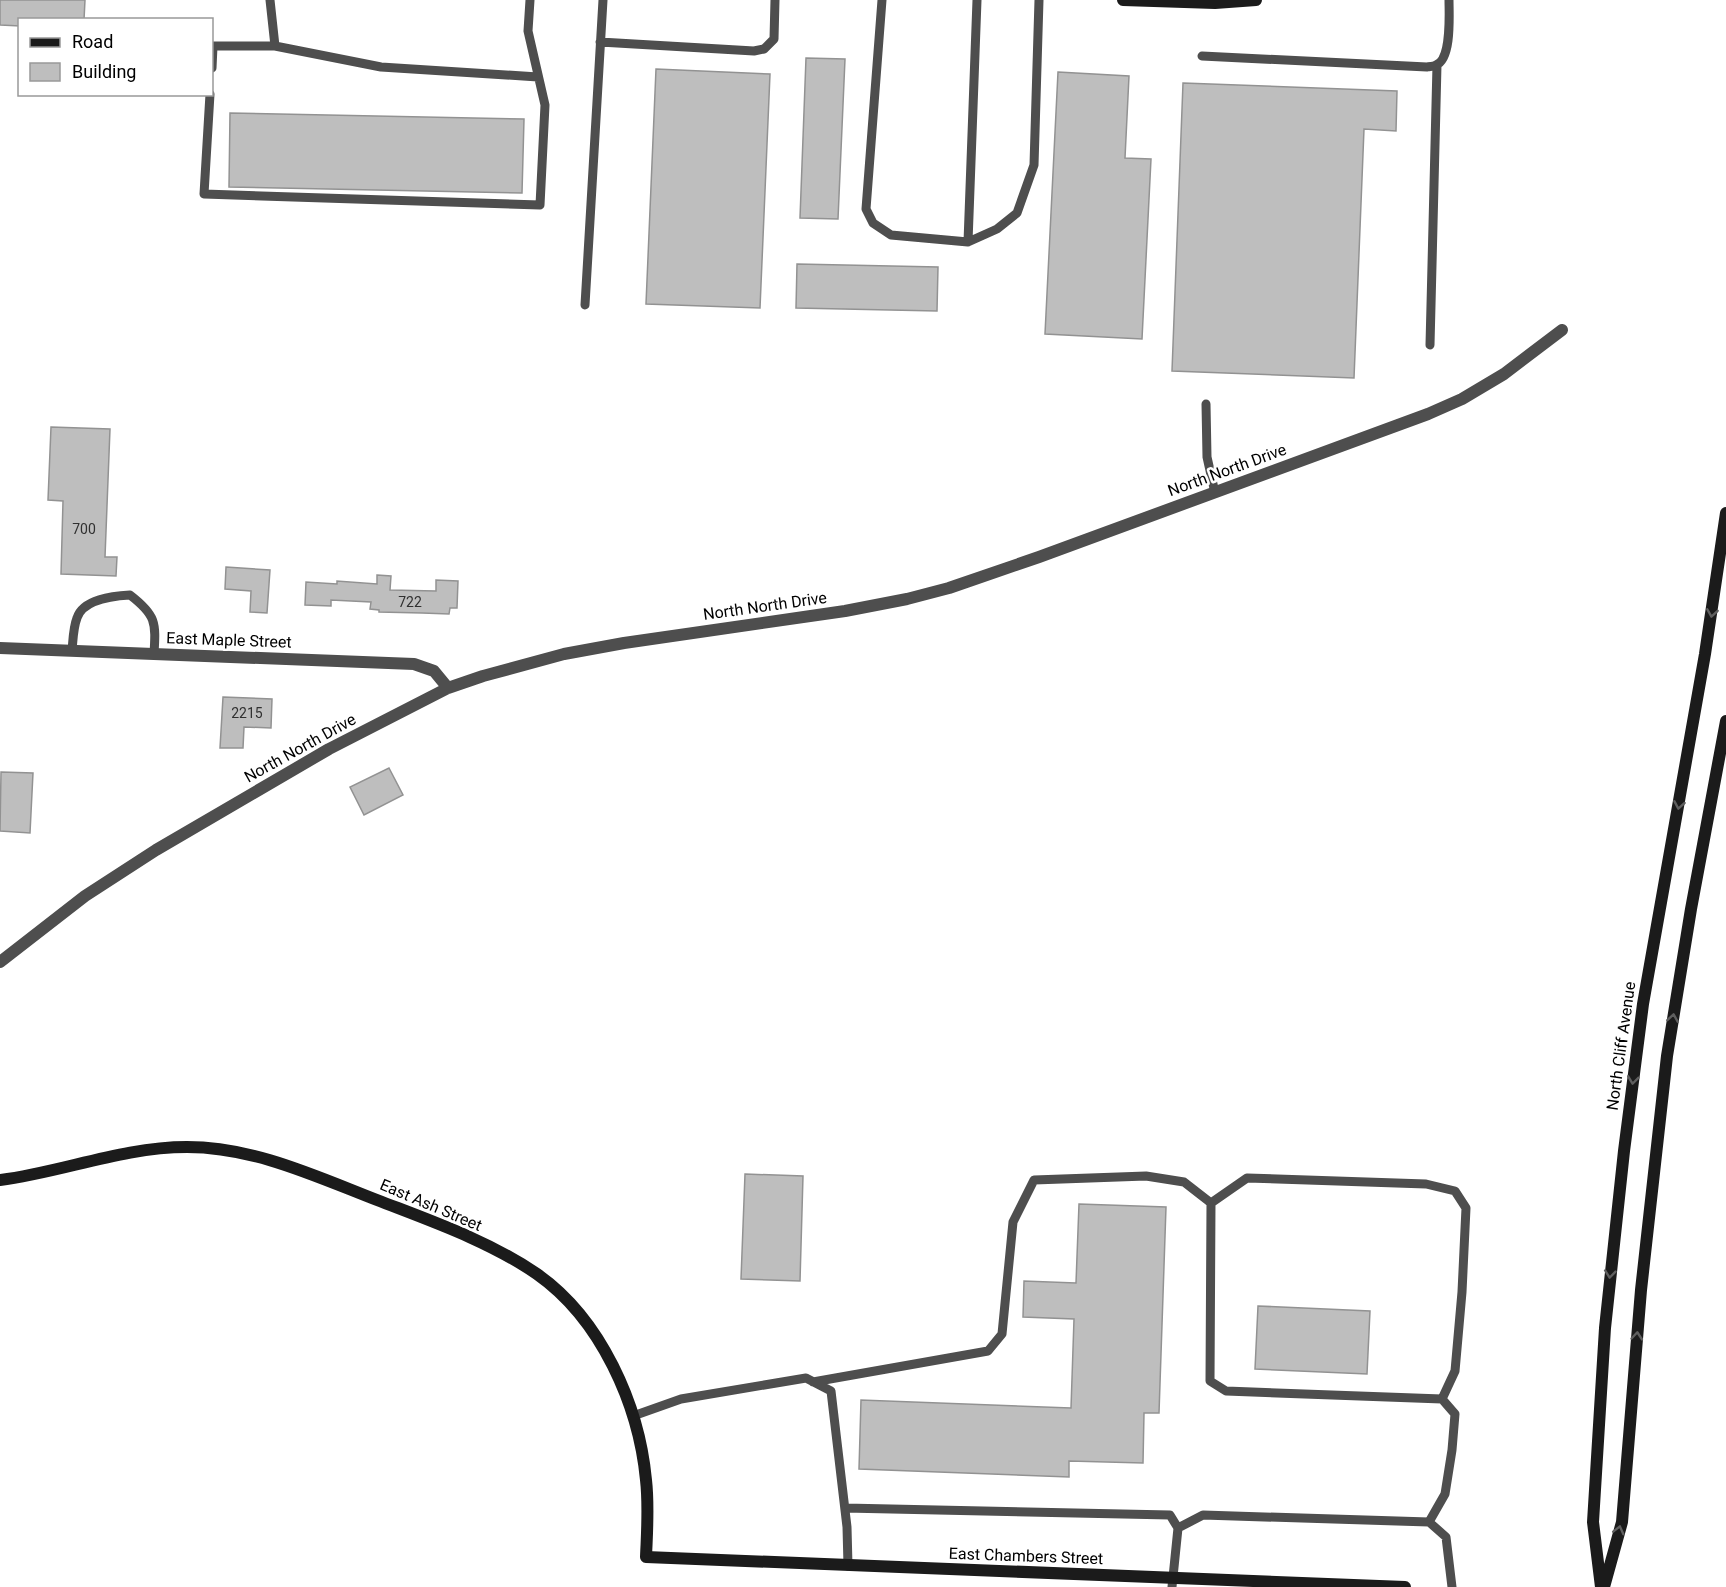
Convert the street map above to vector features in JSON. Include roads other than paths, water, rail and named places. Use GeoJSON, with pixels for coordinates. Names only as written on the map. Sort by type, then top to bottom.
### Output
{"type":"FeatureCollection","features":[{"type":"Feature","properties":{"kind":"main road"},"geometry":{"type":"LineString","coordinates":[[1123,0],[1203,3],[1256,0]]}},
{"type":"Feature","properties":{"kind":"main road","name":"North Cliff Avenue"},"geometry":{"type":"LineString","coordinates":[[1603,1587],[1593,1522],[1605,1328],[1624,1151],[1643,1004],[1703,665],[1726,513]]}},
{"type":"Feature","properties":{"kind":"main road","name":"North Cliff Avenue"},"geometry":{"type":"LineString","coordinates":[[1603,1587],[1622,1522],[1641,1290],[1667,1056],[1691,909],[1726,721]]}},
{"type":"Feature","properties":{"kind":"main road","name":"East Ash Street"},"geometry":{"type":"LineString","coordinates":[[0,1180],[97,1158],[161,1148],[235,1150],[287,1164],[457,1232],[537,1274],[561,1294],[584,1320],[615,1372],[633,1416],[643,1455],[646,1482],[646,1557]]}},
{"type":"Feature","properties":{"kind":"main road","name":"East Chambers Street"},"geometry":{"type":"LineString","coordinates":[[646,1557],[1172,1583],[1405,1587]]}},
{"type":"Feature","properties":{"kind":"street","name":"North North Drive"},"geometry":{"type":"LineString","coordinates":[[0,962],[85,896],[156,850],[329,749],[448,688],[564,654],[635,641],[845,611],[949,588],[1040,557],[1428,414],[1462,399],[1504,374],[1562,330]]}},
{"type":"Feature","properties":{"kind":"street","name":"East Maple Street"},"geometry":{"type":"LineString","coordinates":[[0,648],[414,664],[434,671],[448,688]]}},
{"type":"Feature","properties":{"kind":"lane"},"geometry":{"type":"LineString","coordinates":[[270,0],[275,46]]}},
{"type":"Feature","properties":{"kind":"lane"},"geometry":{"type":"LineString","coordinates":[[210,96],[204,194],[540,205],[545,105],[528,31],[530,0]]}},
{"type":"Feature","properties":{"kind":"lane"},"geometry":{"type":"LineString","coordinates":[[585,305],[603,0]]}},
{"type":"Feature","properties":{"kind":"lane"},"geometry":{"type":"LineString","coordinates":[[600,42],[753,51],[764,49],[774,39],[775,0]]}},
{"type":"Feature","properties":{"kind":"lane"},"geometry":{"type":"LineString","coordinates":[[882,0],[866,209],[873,223],[891,235],[968,242],[997,229],[1017,213],[1034,165],[1039,0]]}},
{"type":"Feature","properties":{"kind":"lane"},"geometry":{"type":"LineString","coordinates":[[968,242],[976,0]]}},
{"type":"Feature","properties":{"kind":"lane"},"geometry":{"type":"LineString","coordinates":[[1202,56],[1426,67],[1437,65],[1443,60],[1447,49],[1449,0]]}},
{"type":"Feature","properties":{"kind":"lane"},"geometry":{"type":"LineString","coordinates":[[213,46],[275,46],[381,67],[538,77]]}},
{"type":"Feature","properties":{"kind":"lane"},"geometry":{"type":"LineString","coordinates":[[1430,345],[1437,65]]}},
{"type":"Feature","properties":{"kind":"lane"},"geometry":{"type":"LineString","coordinates":[[1206,404],[1206,450],[1215,493]]}},
{"type":"Feature","properties":{"kind":"lane"},"geometry":{"type":"LineString","coordinates":[[72,651],[77,616],[88,605],[109,597],[130,595],[148,608],[156,628],[154,654]]}},
{"type":"Feature","properties":{"kind":"lane"},"geometry":{"type":"LineString","coordinates":[[813,1382],[988,1351],[1002,1334],[1013,1222],[1034,1180],[1146,1176],[1184,1182],[1211,1203]]}},
{"type":"Feature","properties":{"kind":"lane"},"geometry":{"type":"LineString","coordinates":[[1211,1203],[1247,1178],[1426,1184],[1455,1191],[1466,1208],[1461,1292],[1455,1371],[1442,1399]]}},
{"type":"Feature","properties":{"kind":"lane"},"geometry":{"type":"LineString","coordinates":[[1211,1203],[1210,1381],[1226,1391],[1442,1399],[1455,1414],[1452,1450],[1445,1494],[1429,1522]]}},
{"type":"Feature","properties":{"kind":"lane"},"geometry":{"type":"LineString","coordinates":[[633,1416],[681,1399],[806,1378],[831,1391],[845,1508],[848,1566]]}},
{"type":"Feature","properties":{"kind":"lane"},"geometry":{"type":"LineString","coordinates":[[845,1508],[1170,1515],[1179,1528],[1172,1583]]}},
{"type":"Feature","properties":{"kind":"lane"},"geometry":{"type":"LineString","coordinates":[[1179,1528],[1203,1515],[1429,1522],[1446,1537],[1452,1587]]}}]}
